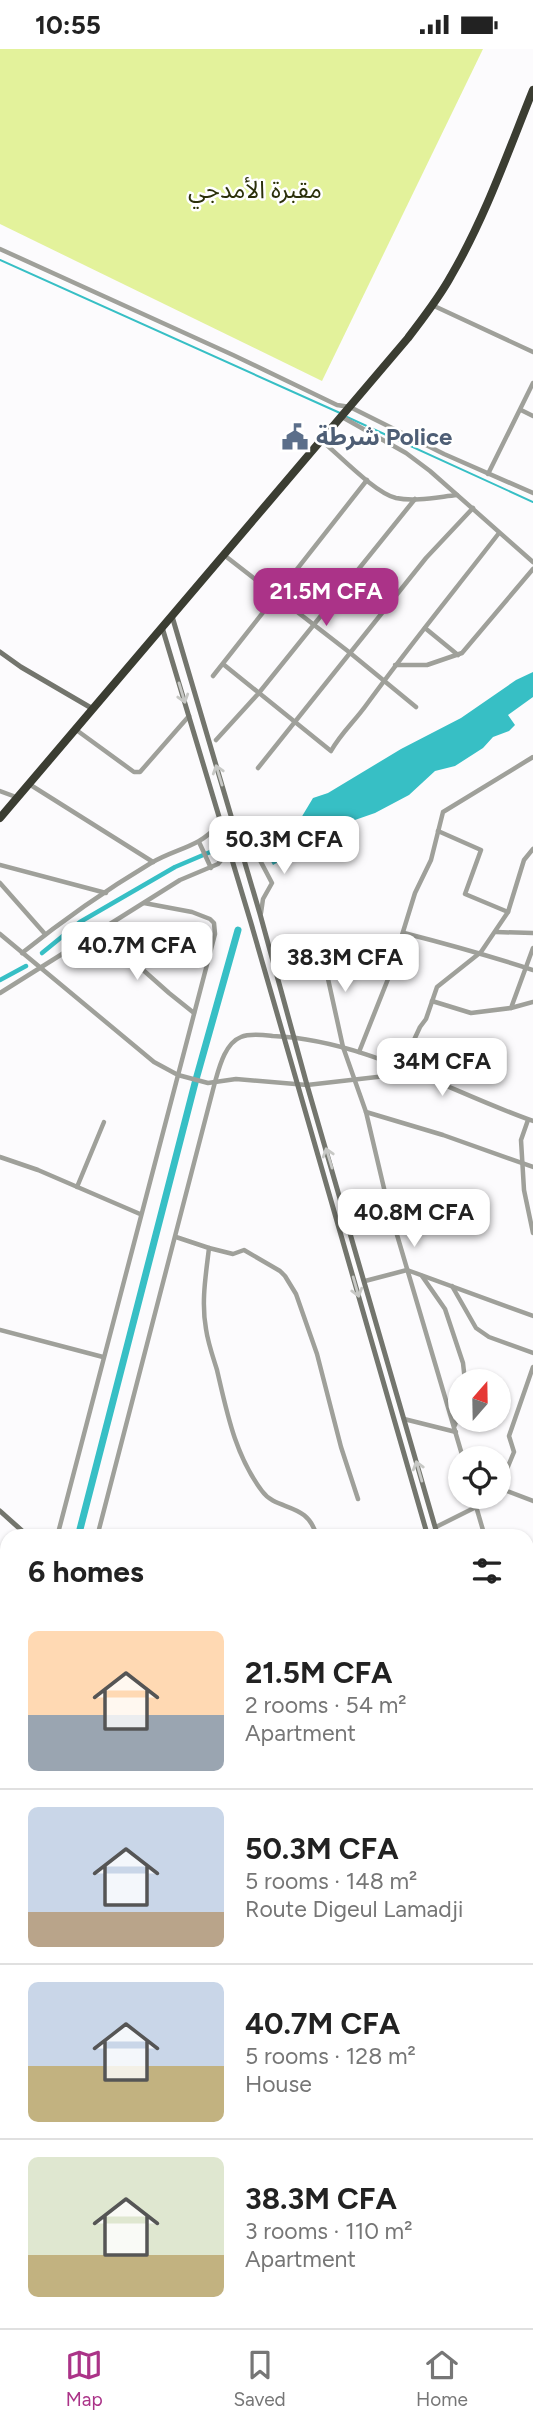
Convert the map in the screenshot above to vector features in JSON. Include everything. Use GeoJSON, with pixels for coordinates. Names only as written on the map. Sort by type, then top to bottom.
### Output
{"type":"FeatureCollection","features":[{"type":"Feature","properties":{"kind":"highway"},"geometry":{"type":"LineString","coordinates":[[0,818],[408,338],[451,276],[478,223],[533,90]]}},
{"type":"Feature","properties":{"kind":"main road"},"geometry":{"type":"LineString","coordinates":[[172,617],[436,1527]]}},
{"type":"Feature","properties":{"kind":"main road"},"geometry":{"type":"LineString","coordinates":[[162,628],[298,1084],[426,1529]]}},
{"type":"Feature","properties":{"kind":"main road"},"geometry":{"type":"LineString","coordinates":[[1,654],[93,709]]}},
{"type":"Feature","properties":{"kind":"main road"},"geometry":{"type":"LineString","coordinates":[[0,1511],[20,1529]]}},
{"type":"Feature","properties":{"kind":"street"},"geometry":{"type":"LineString","coordinates":[[0,249],[533,493]]}},
{"type":"Feature","properties":{"kind":"street"},"geometry":{"type":"LineString","coordinates":[[432,305],[533,352]]}},
{"type":"Feature","properties":{"kind":"street"},"geometry":{"type":"LineString","coordinates":[[488,474],[533,383]]}},
{"type":"Feature","properties":{"kind":"street"},"geometry":{"type":"LineString","coordinates":[[521,410],[533,416]]}},
{"type":"Feature","properties":{"kind":"street"},"geometry":{"type":"LineString","coordinates":[[342,417],[407,453],[473,507],[533,562]]}},
{"type":"Feature","properties":{"kind":"street"},"geometry":{"type":"LineString","coordinates":[[321,440],[388,495],[415,499],[458,495]]}},
{"type":"Feature","properties":{"kind":"street"},"geometry":{"type":"LineString","coordinates":[[213,676],[367,480]]}},
{"type":"Feature","properties":{"kind":"street"},"geometry":{"type":"LineString","coordinates":[[216,740],[258,694],[415,499]]}},
{"type":"Feature","properties":{"kind":"street"},"geometry":{"type":"LineString","coordinates":[[258,768],[426,558],[473,507]]}},
{"type":"Feature","properties":{"kind":"street"},"geometry":{"type":"LineString","coordinates":[[223,664],[331,751],[348,725],[499,533]]}},
{"type":"Feature","properties":{"kind":"street"},"geometry":{"type":"LineString","coordinates":[[224,555],[416,707]]}},
{"type":"Feature","properties":{"kind":"street"},"geometry":{"type":"LineString","coordinates":[[395,665],[427,665],[464,651],[533,569]]}},
{"type":"Feature","properties":{"kind":"street"},"geometry":{"type":"LineString","coordinates":[[425,628],[458,655]]}},
{"type":"Feature","properties":{"kind":"street"},"geometry":{"type":"LineString","coordinates":[[75,729],[135,772],[140,772],[189,716]]}},
{"type":"Feature","properties":{"kind":"street"},"geometry":{"type":"LineString","coordinates":[[359,1052],[390,974],[415,893],[431,860],[441,817],[447,809],[533,757]]}},
{"type":"Feature","properties":{"kind":"street"},"geometry":{"type":"LineString","coordinates":[[28,783],[153,862]]}},
{"type":"Feature","properties":{"kind":"street"},"geometry":{"type":"LineString","coordinates":[[0,791],[17,798]]}},
{"type":"Feature","properties":{"kind":"street"},"geometry":{"type":"LineString","coordinates":[[22,953],[78,910],[153,862],[200,842],[217,827]]}},
{"type":"Feature","properties":{"kind":"street"},"geometry":{"type":"LineString","coordinates":[[438,831],[481,850],[465,894],[508,912]]}},
{"type":"Feature","properties":{"kind":"street"},"geometry":{"type":"LineString","coordinates":[[200,842],[211,868]]}},
{"type":"Feature","properties":{"kind":"street"},"geometry":{"type":"LineString","coordinates":[[0,993],[97,930],[180,880],[218,864],[228,852],[243,846],[252,845],[272,883],[262,899],[260,914]]}},
{"type":"Feature","properties":{"kind":"street"},"geometry":{"type":"LineString","coordinates":[[401,1068],[426,1019],[437,987],[481,952],[496,932],[508,912],[524,860],[533,849]]}},
{"type":"Feature","properties":{"kind":"street"},"geometry":{"type":"LineString","coordinates":[[0,865],[106,893]]}},
{"type":"Feature","properties":{"kind":"street"},"geometry":{"type":"LineString","coordinates":[[0,883],[45,934]]}},
{"type":"Feature","properties":{"kind":"street"},"geometry":{"type":"LineString","coordinates":[[59,1529],[215,934],[214,923],[210,919],[192,912],[144,903]]}},
{"type":"Feature","properties":{"kind":"street"},"geometry":{"type":"LineString","coordinates":[[97,930],[194,1013]]}},
{"type":"Feature","properties":{"kind":"street"},"geometry":{"type":"LineString","coordinates":[[496,932],[533,933]]}},
{"type":"Feature","properties":{"kind":"street"},"geometry":{"type":"LineString","coordinates":[[404,933],[447,946],[481,952],[533,969]]}},
{"type":"Feature","properties":{"kind":"street"},"geometry":{"type":"LineString","coordinates":[[0,934],[154,1062],[178,1076],[201,1082],[236,1079],[307,1085],[414,1073]]}},
{"type":"Feature","properties":{"kind":"street"},"geometry":{"type":"LineString","coordinates":[[321,947],[342,1047],[366,1112],[387,1201],[448,1405]]}},
{"type":"Feature","properties":{"kind":"street"},"geometry":{"type":"LineString","coordinates":[[511,1008],[533,948]]}},
{"type":"Feature","properties":{"kind":"street"},"geometry":{"type":"LineString","coordinates":[[431,1001],[471,1013],[533,1002]]}},
{"type":"Feature","properties":{"kind":"street"},"geometry":{"type":"LineString","coordinates":[[99,1529],[215,1082],[225,1055],[234,1041],[242,1036],[295,1037],[342,1047],[531,1121],[521,1140],[524,1190],[533,1233]]}},
{"type":"Feature","properties":{"kind":"street"},"geometry":{"type":"LineString","coordinates":[[366,1112],[443,1135],[533,1167]]}},
{"type":"Feature","properties":{"kind":"street"},"geometry":{"type":"LineString","coordinates":[[76,1187],[104,1122]]}},
{"type":"Feature","properties":{"kind":"street"},"geometry":{"type":"LineString","coordinates":[[0,1157],[140,1214]]}},
{"type":"Feature","properties":{"kind":"street"},"geometry":{"type":"LineString","coordinates":[[176,1237],[229,1254],[244,1250],[280,1271],[292,1285],[317,1354],[341,1447],[358,1499]]}},
{"type":"Feature","properties":{"kind":"street"},"geometry":{"type":"LineString","coordinates":[[209,1248],[204,1292],[205,1329],[231,1432],[248,1470],[263,1493],[275,1502],[300,1511],[315,1529]]}},
{"type":"Feature","properties":{"kind":"street"},"geometry":{"type":"LineString","coordinates":[[365,1281],[407,1270],[533,1316]]}},
{"type":"Feature","properties":{"kind":"street"},"geometry":{"type":"LineString","coordinates":[[422,1275],[445,1309],[464,1369]]}},
{"type":"Feature","properties":{"kind":"street"},"geometry":{"type":"LineString","coordinates":[[451,1285],[476,1328],[489,1337],[533,1353]]}},
{"type":"Feature","properties":{"kind":"street"},"geometry":{"type":"LineString","coordinates":[[0,1330],[103,1357]]}},
{"type":"Feature","properties":{"kind":"street"},"geometry":{"type":"LineString","coordinates":[[532,1499],[499,1488],[514,1452],[509,1436],[533,1367]]}},
{"type":"Feature","properties":{"kind":"street"},"geometry":{"type":"LineString","coordinates":[[404,1419],[456,1433],[460,1446]]}},
{"type":"Feature","properties":{"kind":"street"},"geometry":{"type":"LineString","coordinates":[[436,1527],[472,1509]]}},
{"type":"Feature","properties":{"kind":"street"},"geometry":{"type":"LineString","coordinates":[[477,1509],[483,1529]]}},
{"type":"Feature","properties":{"kind":"green space","name":"مقبرة الأمدجي"},"geometry":{"type":"Polygon","coordinates":[[[0,49],[483,49],[322,381],[0,224],[0,49]]]}},
{"type":"Feature","properties":{"kind":"water"},"geometry":{"type":"Polygon","coordinates":[[[533,672],[533,697],[508,715],[515,725],[509,731],[493,737],[483,748],[455,766],[435,771],[409,795],[339,829],[330,851],[298,854],[273,865],[268,856],[288,829],[298,823],[313,798],[328,793],[401,749],[461,718],[516,680],[533,672]]]}},
{"type":"Feature","properties":{"kind":"waterway"},"geometry":{"type":"LineString","coordinates":[[0,260],[340,413]]}},
{"type":"Feature","properties":{"kind":"waterway"},"geometry":{"type":"LineString","coordinates":[[347,417],[533,502]]}},
{"type":"Feature","properties":{"kind":"waterway"},"geometry":{"type":"LineString","coordinates":[[247,836],[301,823]]}},
{"type":"Feature","properties":{"kind":"waterway"},"geometry":{"type":"LineString","coordinates":[[42,953],[80,922],[175,867],[222,847]]}},
{"type":"Feature","properties":{"kind":"waterway"},"geometry":{"type":"LineString","coordinates":[[80,1529],[195,1083],[238,930]]}},
{"type":"Feature","properties":{"kind":"waterway"},"geometry":{"type":"LineString","coordinates":[[0,980],[26,966]]}},
{"type":"Feature","properties":{"kind":"place","name":"شرطة Police"},"geometry":{"type":"Point","coordinates":[295,437]}}]}
